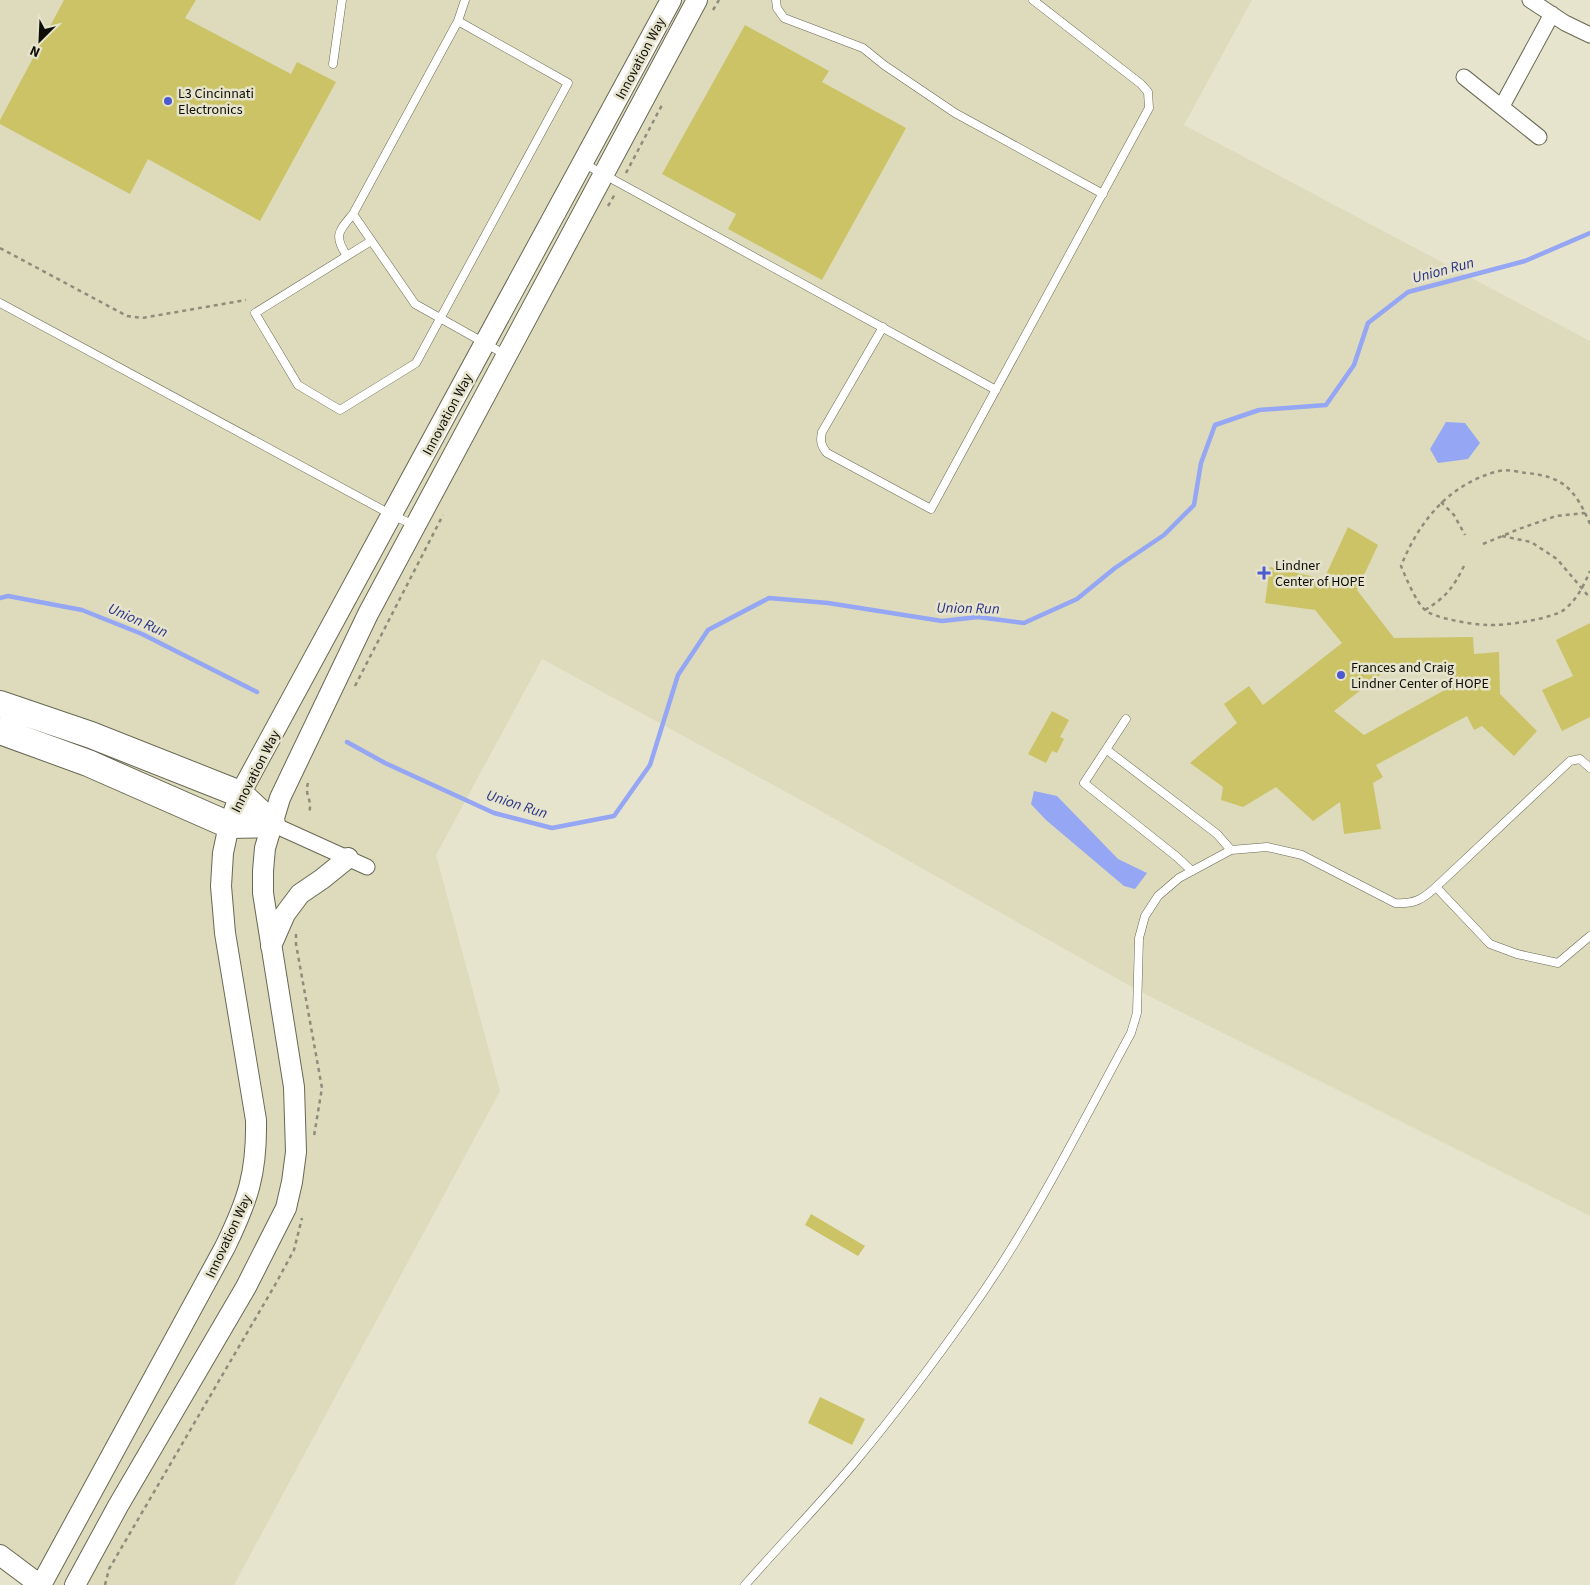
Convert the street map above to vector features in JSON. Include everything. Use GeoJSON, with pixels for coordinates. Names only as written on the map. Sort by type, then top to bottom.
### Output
{"type":"FeatureCollection","features":[{"type":"Feature","properties":{"kind":"highway"},"geometry":{"type":"LineString","coordinates":[[0,704],[91,735],[240,794],[272,824]]}},
{"type":"Feature","properties":{"kind":"highway"},"geometry":{"type":"LineString","coordinates":[[0,731],[88,763],[229,825],[272,824]]}},
{"type":"Feature","properties":{"kind":"main road","name":"Innovation Way"},"geometry":{"type":"LineString","coordinates":[[41,1585],[226,1247],[248,1196],[254,1173],[256,1120],[225,933],[221,886],[223,853],[229,825],[240,794],[671,0]]}},
{"type":"Feature","properties":{"kind":"main road","name":"Innovation Way"},"geometry":{"type":"LineString","coordinates":[[75,1585],[118,1506],[246,1287],[286,1208],[296,1152],[294,1087],[263,893],[262,871],[265,848],[280,798],[360,631],[415,526],[508,356],[613,179],[697,0]]}},
{"type":"Feature","properties":{"kind":"main road"},"geometry":{"type":"LineString","coordinates":[[271,946],[285,914],[300,894],[322,880],[348,858]]}},
{"type":"Feature","properties":{"kind":"main road"},"geometry":{"type":"LineString","coordinates":[[0,1555],[41,1585]]}},
{"type":"Feature","properties":{"kind":"street"},"geometry":{"type":"LineString","coordinates":[[1530,0],[1590,35]]}},
{"type":"Feature","properties":{"kind":"street"},"geometry":{"type":"LineString","coordinates":[[1502,106],[1552,14]]}},
{"type":"Feature","properties":{"kind":"street"},"geometry":{"type":"LineString","coordinates":[[1464,76],[1539,137]]}},
{"type":"Feature","properties":{"kind":"street"},"geometry":{"type":"LineString","coordinates":[[272,824],[367,867]]}},
{"type":"Feature","properties":{"kind":"lane"},"geometry":{"type":"LineString","coordinates":[[333,64],[342,0]]}},
{"type":"Feature","properties":{"kind":"lane"},"geometry":{"type":"LineString","coordinates":[[347,256],[338,238],[342,227],[353,214],[458,21],[464,0]]}},
{"type":"Feature","properties":{"kind":"lane"},"geometry":{"type":"LineString","coordinates":[[776,0],[777,8],[784,18],[863,48],[884,65],[956,113],[1103,194]]}},
{"type":"Feature","properties":{"kind":"lane"},"geometry":{"type":"LineString","coordinates":[[883,327],[822,432],[820,440],[822,448],[827,453],[931,509],[1149,108],[1148,92],[1141,84],[1032,0]]}},
{"type":"Feature","properties":{"kind":"lane"},"geometry":{"type":"LineString","coordinates":[[372,241],[255,313],[298,385],[340,410],[416,363],[568,83],[458,21]]}},
{"type":"Feature","properties":{"kind":"lane"},"geometry":{"type":"LineString","coordinates":[[583,163],[996,390]]}},
{"type":"Feature","properties":{"kind":"lane"},"geometry":{"type":"LineString","coordinates":[[353,214],[415,304],[508,356]]}},
{"type":"Feature","properties":{"kind":"lane"},"geometry":{"type":"LineString","coordinates":[[0,303],[415,526]]}},
{"type":"Feature","properties":{"kind":"lane"},"geometry":{"type":"LineString","coordinates":[[1126,719],[1084,782],[1178,856],[1192,872]]}},
{"type":"Feature","properties":{"kind":"lane"},"geometry":{"type":"LineString","coordinates":[[1107,750],[1217,834],[1231,850]]}},
{"type":"Feature","properties":{"kind":"lane"},"geometry":{"type":"LineString","coordinates":[[745,1585],[856,1461],[971,1310],[1003,1261],[1037,1204],[1131,1033],[1138,1006],[1139,938],[1145,916],[1158,896],[1180,878],[1231,850],[1267,847],[1302,854],[1395,903],[1408,903],[1424,898],[1570,761],[1580,759],[1590,768]]}},
{"type":"Feature","properties":{"kind":"lane"},"geometry":{"type":"LineString","coordinates":[[1436,887],[1490,944],[1517,954],[1558,964],[1590,936]]}},
{"type":"Feature","properties":{"kind":"path"},"geometry":{"type":"LineString","coordinates":[[709,18],[719,0]]}},
{"type":"Feature","properties":{"kind":"path"},"geometry":{"type":"LineString","coordinates":[[606,209],[613,179],[662,105]]}},
{"type":"Feature","properties":{"kind":"path"},"geometry":{"type":"LineString","coordinates":[[0,248],[127,316],[142,318],[246,300]]}},
{"type":"Feature","properties":{"kind":"path"},"geometry":{"type":"LineString","coordinates":[[1590,524],[1579,500],[1563,484],[1541,474],[1501,471],[1472,481],[1442,502],[1420,527],[1410,544],[1401,566],[1408,583],[1425,610],[1438,617],[1488,625],[1537,620],[1564,610],[1582,590],[1590,571]]}},
{"type":"Feature","properties":{"kind":"path"},"geometry":{"type":"LineString","coordinates":[[1442,502],[1454,515],[1465,535]]}},
{"type":"Feature","properties":{"kind":"path"},"geometry":{"type":"LineString","coordinates":[[354,687],[447,507]]}},
{"type":"Feature","properties":{"kind":"path"},"geometry":{"type":"LineString","coordinates":[[1483,544],[1556,516],[1585,513]]}},
{"type":"Feature","properties":{"kind":"path"},"geometry":{"type":"LineString","coordinates":[[1502,536],[1531,542],[1556,559],[1590,598]]}},
{"type":"Feature","properties":{"kind":"path"},"geometry":{"type":"LineString","coordinates":[[1425,610],[1443,598],[1456,581],[1464,566]]}},
{"type":"Feature","properties":{"kind":"path"},"geometry":{"type":"LineString","coordinates":[[309,780],[307,788],[311,805],[309,813]]}},
{"type":"Feature","properties":{"kind":"shaded area"},"geometry":{"type":"Polygon","coordinates":[[[0,0],[1252,0],[1184,125],[1590,341],[1590,1216],[1139,991],[810,805],[542,659],[436,855],[500,1091],[234,1585],[40,1585],[0,1555],[0,0]]]}},
{"type":"Feature","properties":{"kind":"water"},"geometry":{"type":"Polygon","coordinates":[[[1446,422],[1465,423],[1480,443],[1468,459],[1438,463],[1430,449],[1446,422]]]}},
{"type":"Feature","properties":{"kind":"water"},"geometry":{"type":"Polygon","coordinates":[[[1034,791],[1057,796],[1118,859],[1147,873],[1135,889],[1124,886],[1046,820],[1031,804],[1034,791]]]}},
{"type":"Feature","properties":{"kind":"building","name":"L3 Cincinnati Electronics"},"geometry":{"type":"Polygon","coordinates":[[[64,0],[196,0],[185,18],[291,74],[297,62],[336,82],[260,221],[148,159],[130,194],[0,124],[0,120],[64,0]]]}},
{"type":"Feature","properties":{"kind":"building"},"geometry":{"type":"Polygon","coordinates":[[[745,25],[829,71],[822,82],[906,128],[822,280],[728,229],[736,214],[662,174],[745,25]]]}},
{"type":"Feature","properties":{"kind":"building","name":"Frances and Craig Lindner Center of HOPE"},"geometry":{"type":"Polygon","coordinates":[[[1348,527],[1378,545],[1357,590],[1394,638],[1473,637],[1474,654],[1499,652],[1500,694],[1537,731],[1514,756],[1482,726],[1474,730],[1467,716],[1376,765],[1383,777],[1373,783],[1381,829],[1344,834],[1340,802],[1313,821],[1276,787],[1243,807],[1221,800],[1223,787],[1190,763],[1237,723],[1224,704],[1249,686],[1263,705],[1342,643],[1315,610],[1265,603],[1270,567],[1324,579],[1348,527]],[[1448,663],[1394,664],[1334,711],[1364,735],[1450,687],[1448,663]]]}},
{"type":"Feature","properties":{"kind":"building"},"geometry":{"type":"Polygon","coordinates":[[[1590,623],[1590,717],[1562,731],[1542,690],[1573,676],[1556,640],[1590,623]]]}},
{"type":"Feature","properties":{"kind":"building"},"geometry":{"type":"Polygon","coordinates":[[[1052,711],[1069,720],[1060,737],[1064,739],[1057,753],[1052,751],[1046,763],[1028,754],[1052,711]]]}},
{"type":"Feature","properties":{"kind":"building"},"geometry":{"type":"Polygon","coordinates":[[[811,1214],[865,1246],[858,1256],[805,1225],[811,1214]]]}},
{"type":"Feature","properties":{"kind":"building"},"geometry":{"type":"Polygon","coordinates":[[[820,1397],[865,1419],[852,1445],[808,1423],[820,1397]]]}},
{"type":"Feature","properties":{"kind":"waterway","name":"Union Run"},"geometry":{"type":"LineString","coordinates":[[347,742],[385,763],[494,813],[552,828],[614,816],[650,765],[678,675],[708,630],[769,598],[828,603],[942,621],[978,617],[1024,623],[1077,599],[1115,568],[1164,535],[1194,505],[1201,463],[1215,425],[1259,410],[1326,405],[1354,365],[1368,323],[1408,292],[1525,261],[1590,233]]}},
{"type":"Feature","properties":{"kind":"waterway","name":"Union Run"},"geometry":{"type":"LineString","coordinates":[[0,598],[8,596],[82,610],[142,634],[257,692]]}},
{"type":"Feature","properties":{"kind":"place","name":"L3 Cincinnati Electronics"},"geometry":{"type":"Point","coordinates":[168,101]}},
{"type":"Feature","properties":{"kind":"place","name":"Lindner Center of HOPE"},"geometry":{"type":"Point","coordinates":[1264,573]}},
{"type":"Feature","properties":{"kind":"place","name":"Frances and Craig Lindner Center of HOPE"},"geometry":{"type":"Point","coordinates":[1341,675]}}]}
